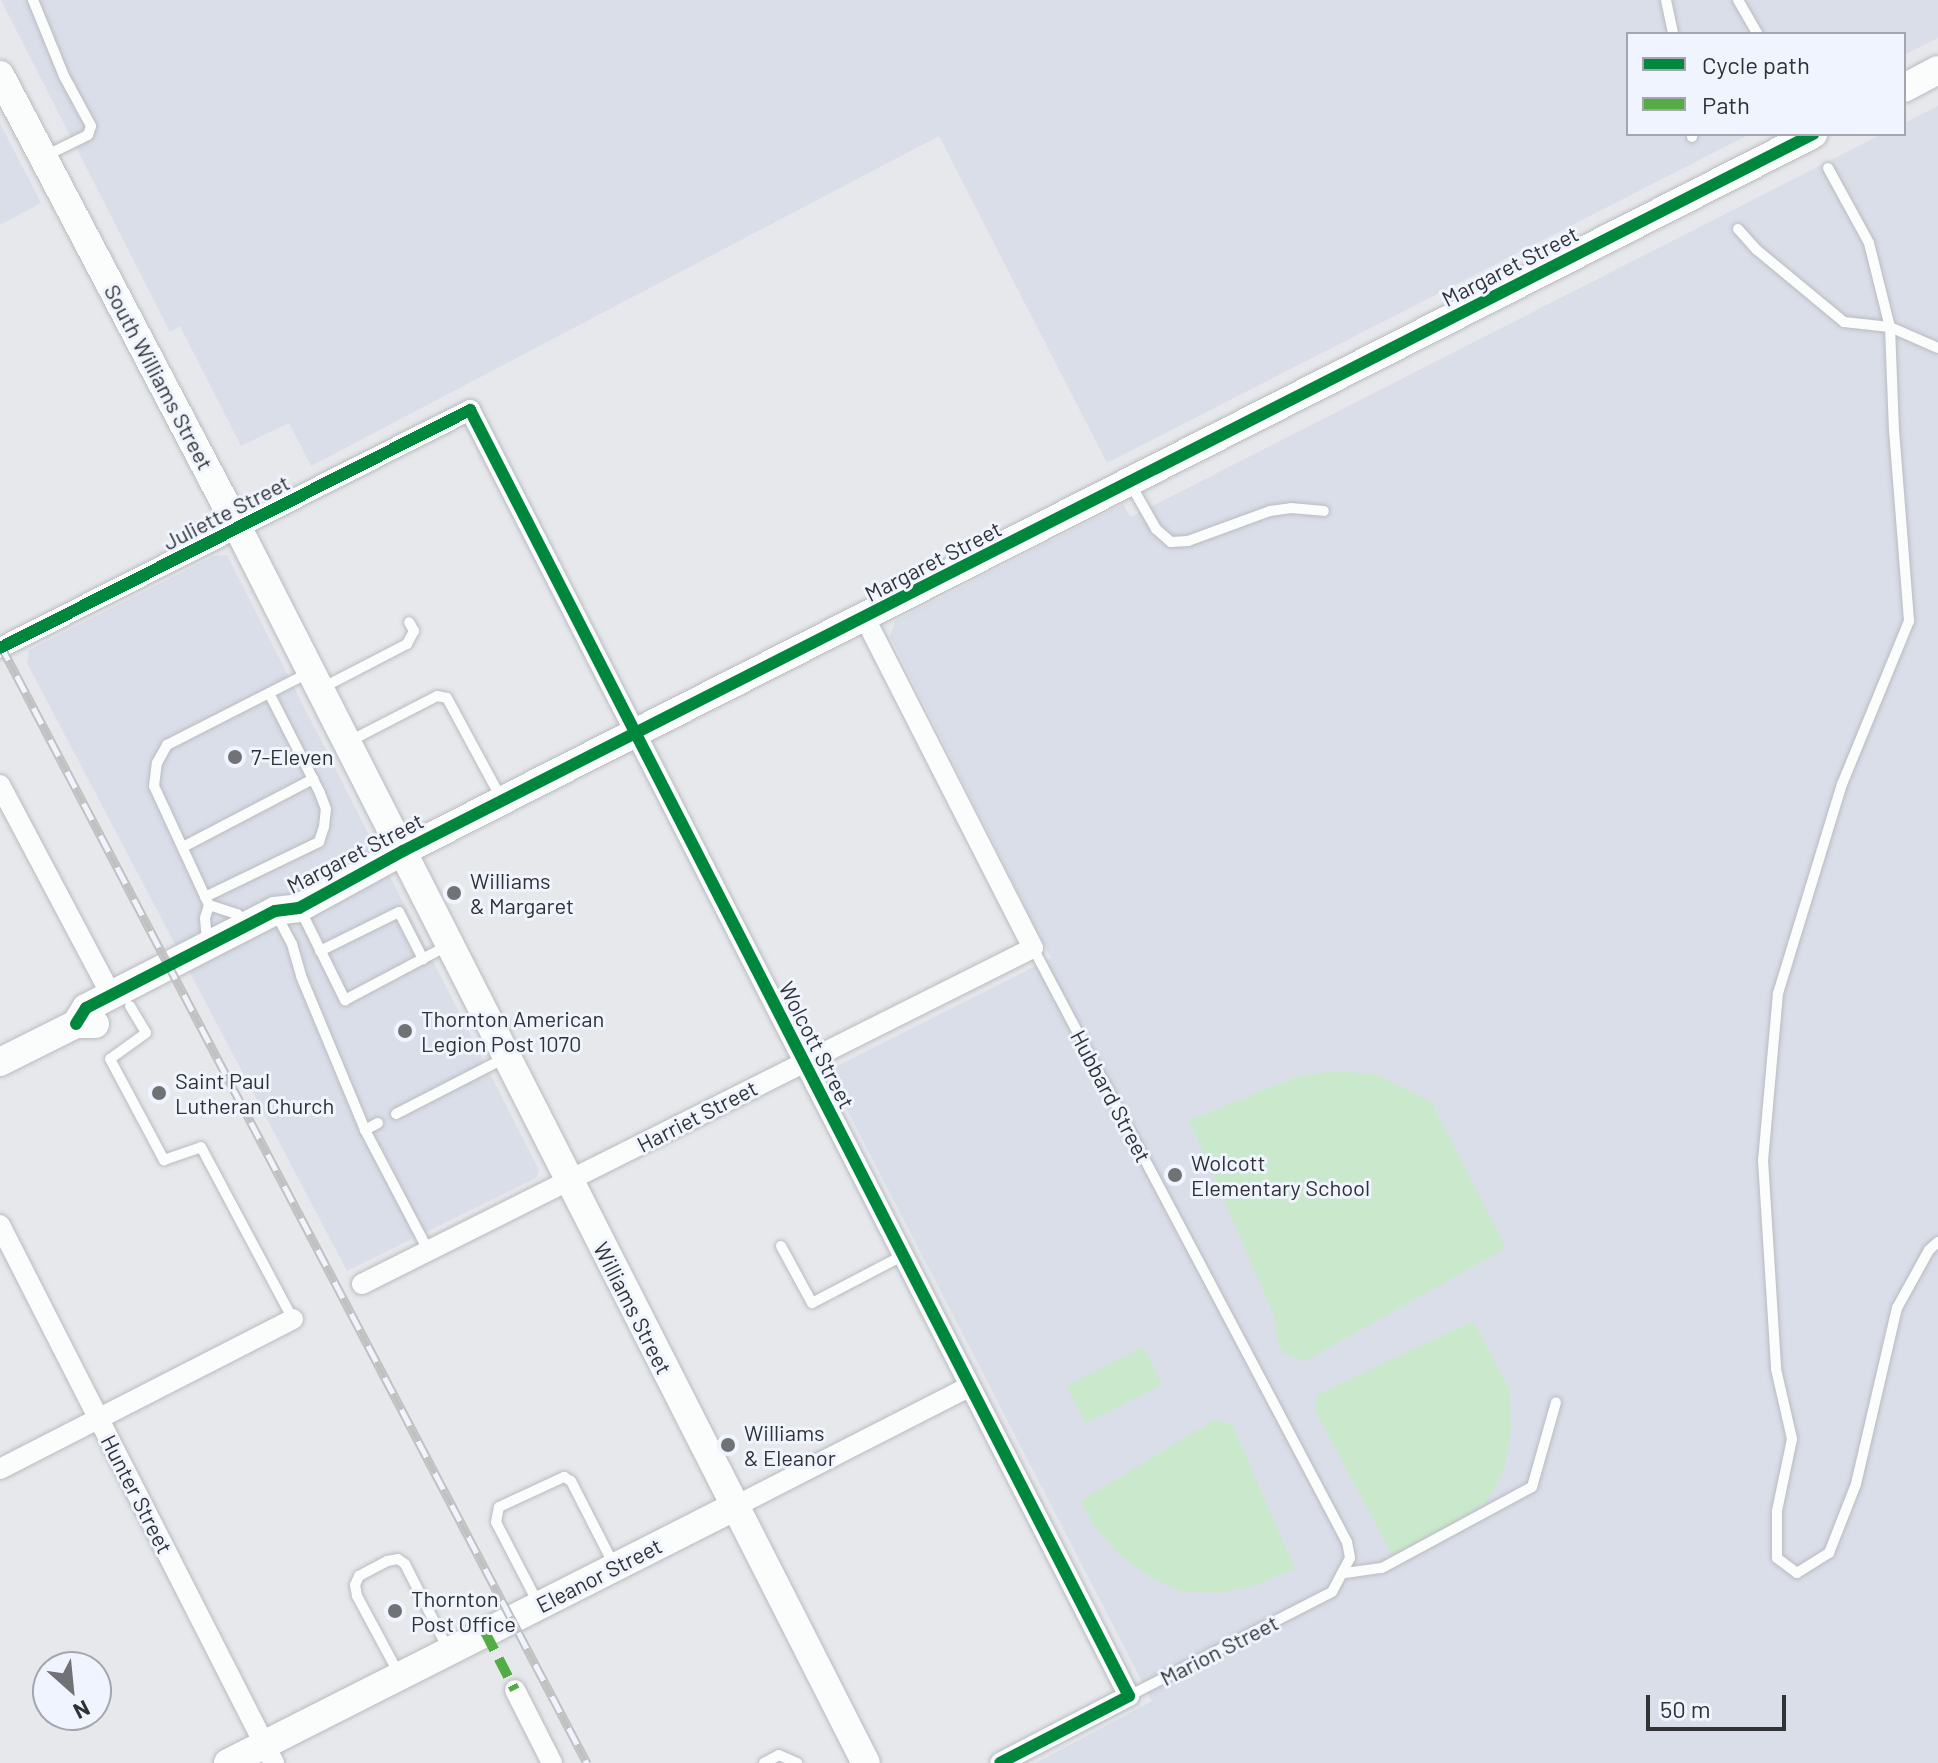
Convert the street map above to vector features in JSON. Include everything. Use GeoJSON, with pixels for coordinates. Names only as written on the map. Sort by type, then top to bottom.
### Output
{"type":"FeatureCollection","features":[{"type":"Feature","properties":{"kind":"street"},"geometry":{"type":"LineString","coordinates":[[1906,87],[1938,70]]}},
{"type":"Feature","properties":{"kind":"street","name":"South Williams Street"},"geometry":{"type":"LineString","coordinates":[[0,75],[238,528],[403,851]]}},
{"type":"Feature","properties":{"kind":"street","name":"Margaret Street"},"geometry":{"type":"LineString","coordinates":[[0,1062],[76,1024],[86,1008],[120,1001],[634,732],[865,618],[1809,136]]}},
{"type":"Feature","properties":{"kind":"street","name":"Juliette Street"},"geometry":{"type":"LineString","coordinates":[[0,648],[470,410]]}},
{"type":"Feature","properties":{"kind":"street","name":"Wolcott Street"},"geometry":{"type":"LineString","coordinates":[[470,410],[1129,1696]]}},
{"type":"Feature","properties":{"kind":"street","name":"Hubbard Street"},"geometry":{"type":"LineString","coordinates":[[865,618],[1033,948]]}},
{"type":"Feature","properties":{"kind":"street"},"geometry":{"type":"LineString","coordinates":[[0,785],[120,1001]]}},
{"type":"Feature","properties":{"kind":"street","name":"Williams Street"},"geometry":{"type":"LineString","coordinates":[[403,851],[866,1763]]}},
{"type":"Feature","properties":{"kind":"street","name":"Margaret Street"},"geometry":{"type":"LineString","coordinates":[[120,1001],[208,946],[277,918]]}},
{"type":"Feature","properties":{"kind":"street","name":"Harriet Street"},"geometry":{"type":"LineString","coordinates":[[362,1284],[1033,948]]}},
{"type":"Feature","properties":{"kind":"street","name":"Hunter Street"},"geometry":{"type":"LineString","coordinates":[[0,1225],[269,1754]]}},
{"type":"Feature","properties":{"kind":"street"},"geometry":{"type":"LineString","coordinates":[[0,1469],[293,1319]]}},
{"type":"Feature","properties":{"kind":"street","name":"Eleanor Street"},"geometry":{"type":"LineString","coordinates":[[228,1763],[269,1754],[399,1676],[969,1387]]}},
{"type":"Feature","properties":{"kind":"street"},"geometry":{"type":"LineString","coordinates":[[515,1690],[552,1763]]}},
{"type":"Feature","properties":{"kind":"street","name":"Marion Street"},"geometry":{"type":"LineString","coordinates":[[1000,1763],[1129,1696]]}},
{"type":"Feature","properties":{"kind":"lane"},"geometry":{"type":"LineString","coordinates":[[33,0],[64,76],[91,126],[88,135],[43,157]]}},
{"type":"Feature","properties":{"kind":"lane"},"geometry":{"type":"LineString","coordinates":[[1666,0],[1673,32]]}},
{"type":"Feature","properties":{"kind":"lane"},"geometry":{"type":"LineString","coordinates":[[1738,0],[1757,32]]}},
{"type":"Feature","properties":{"kind":"lane"},"geometry":{"type":"LineString","coordinates":[[1828,168],[1869,243],[1890,327],[1894,430],[1909,621],[1842,784],[1778,993],[1763,1160],[1776,1369],[1792,1439],[1777,1511],[1777,1558],[1797,1573],[1829,1553],[1856,1484],[1897,1308],[1929,1250],[1938,1242]]}},
{"type":"Feature","properties":{"kind":"lane"},"geometry":{"type":"LineString","coordinates":[[1738,229],[1757,250],[1844,322],[1890,327],[1938,348]]}},
{"type":"Feature","properties":{"kind":"lane"},"geometry":{"type":"LineString","coordinates":[[1130,483],[1156,529],[1171,542],[1188,541],[1270,511],[1291,508],[1324,511]]}},
{"type":"Feature","properties":{"kind":"lane"},"geometry":{"type":"LineString","coordinates":[[208,946],[207,901],[154,786],[157,763],[167,745],[269,693],[316,680],[407,644],[414,631],[409,622]]}},
{"type":"Feature","properties":{"kind":"lane"},"geometry":{"type":"LineString","coordinates":[[207,901],[319,842],[326,809],[269,693]]}},
{"type":"Feature","properties":{"kind":"lane"},"geometry":{"type":"LineString","coordinates":[[347,742],[437,696],[447,698],[502,800]]}},
{"type":"Feature","properties":{"kind":"lane"},"geometry":{"type":"LineString","coordinates":[[183,847],[313,779]]}},
{"type":"Feature","properties":{"kind":"lane"},"geometry":{"type":"LineString","coordinates":[[207,901],[237,914],[277,918],[320,951],[345,1000],[450,944]]}},
{"type":"Feature","properties":{"kind":"lane"},"geometry":{"type":"LineString","coordinates":[[320,951],[399,912],[423,959]]}},
{"type":"Feature","properties":{"kind":"lane"},"geometry":{"type":"LineString","coordinates":[[277,918],[365,1130],[428,1250]]}},
{"type":"Feature","properties":{"kind":"lane","name":"Hubbard Street"},"geometry":{"type":"LineString","coordinates":[[1033,948],[1347,1542],[1350,1558],[1345,1573]]}},
{"type":"Feature","properties":{"kind":"lane"},"geometry":{"type":"LineString","coordinates":[[120,1001],[146,1033],[110,1059],[164,1160],[201,1147],[293,1319]]}},
{"type":"Feature","properties":{"kind":"lane"},"geometry":{"type":"LineString","coordinates":[[396,1114],[507,1057]]}},
{"type":"Feature","properties":{"kind":"lane"},"geometry":{"type":"LineString","coordinates":[[365,1130],[378,1123]]}},
{"type":"Feature","properties":{"kind":"lane"},"geometry":{"type":"LineString","coordinates":[[781,1246],[812,1303],[902,1256]]}},
{"type":"Feature","properties":{"kind":"lane"},"geometry":{"type":"LineString","coordinates":[[1345,1573],[1382,1568],[1532,1487],[1556,1402]]}},
{"type":"Feature","properties":{"kind":"lane"},"geometry":{"type":"LineString","coordinates":[[539,1605],[495,1514],[499,1507],[556,1478],[571,1481],[615,1567]]}},
{"type":"Feature","properties":{"kind":"lane"},"geometry":{"type":"LineString","coordinates":[[399,1676],[357,1596],[355,1585],[359,1576],[387,1561],[398,1559],[405,1564],[449,1650]]}},
{"type":"Feature","properties":{"kind":"lane","name":"Marion Street"},"geometry":{"type":"LineString","coordinates":[[1129,1696],[1332,1592],[1345,1573]]}},
{"type":"Feature","properties":{"kind":"lane"},"geometry":{"type":"LineString","coordinates":[[764,1763],[779,1755],[797,1763]]}},
{"type":"Feature","properties":{"kind":"shaded area"},"geometry":{"type":"Polygon","coordinates":[[[1,0],[1938,0],[1938,38],[1906,54],[1906,32],[1626,32],[1626,136],[1746,136],[1107,463],[939,136],[311,466],[289,423],[241,446],[180,326],[170,332],[1,0]]]}},
{"type":"Feature","properties":{"kind":"shaded area"},"geometry":{"type":"Polygon","coordinates":[[[1938,106],[1938,1763],[1036,1763],[1152,1701],[827,1071],[1051,958],[890,636],[895,621],[1123,504],[1131,517],[1878,136],[1906,136],[1906,122],[1938,106]]]}},
{"type":"Feature","properties":{"kind":"shaded area"},"geometry":{"type":"Polygon","coordinates":[[[0,123],[41,203],[0,225],[0,123]]]}},
{"type":"Feature","properties":{"kind":"shaded area"},"geometry":{"type":"Polygon","coordinates":[[[227,555],[539,1170],[536,1178],[347,1271],[27,663],[29,650],[214,556],[227,555]]]}},
{"type":"Feature","properties":{"kind":"green space"},"geometry":{"type":"Polygon","coordinates":[[[1333,1071],[1375,1074],[1431,1102],[1506,1248],[1305,1361],[1283,1353],[1277,1340],[1274,1316],[1189,1120],[1299,1076],[1333,1071]]]}},
{"type":"Feature","properties":{"kind":"green space"},"geometry":{"type":"Polygon","coordinates":[[[1473,1321],[1510,1391],[1511,1431],[1504,1470],[1488,1500],[1453,1524],[1392,1555],[1316,1412],[1316,1395],[1473,1321]]]}},
{"type":"Feature","properties":{"kind":"green space"},"geometry":{"type":"Polygon","coordinates":[[[1143,1347],[1162,1384],[1085,1423],[1066,1386],[1143,1347]]]}},
{"type":"Feature","properties":{"kind":"green space"},"geometry":{"type":"Polygon","coordinates":[[[1214,1420],[1232,1424],[1295,1569],[1250,1587],[1218,1593],[1181,1591],[1152,1578],[1119,1555],[1096,1528],[1080,1501],[1214,1420]]]}},
{"type":"Feature","properties":{"kind":"railway"},"geometry":{"type":"LineString","coordinates":[[0,644],[587,1763]]}},
{"type":"Feature","properties":{"kind":"marked path"},"geometry":{"type":"LineString","coordinates":[[485,1632],[515,1690]]}},
{"type":"Feature","properties":{"kind":"cycle path"},"geometry":{"type":"LineString","coordinates":[[76,1024],[86,1008],[275,911],[299,908],[403,851],[1809,136]]}},
{"type":"Feature","properties":{"kind":"cycle path"},"geometry":{"type":"LineString","coordinates":[[0,648],[470,410],[1129,1696],[1000,1763]]}},
{"type":"Feature","properties":{"kind":"place","name":"7-Eleven"},"geometry":{"type":"Point","coordinates":[235,757]}},
{"type":"Feature","properties":{"kind":"place","name":"Williams & Margaret"},"geometry":{"type":"Point","coordinates":[454,893]}},
{"type":"Feature","properties":{"kind":"place","name":"Thornton American Legion Post 1070"},"geometry":{"type":"Point","coordinates":[405,1031]}},
{"type":"Feature","properties":{"kind":"place","name":"Saint Paul Lutheran Church"},"geometry":{"type":"Point","coordinates":[159,1093]}},
{"type":"Feature","properties":{"kind":"place","name":"Wolcott Elementary School"},"geometry":{"type":"Point","coordinates":[1175,1175]}},
{"type":"Feature","properties":{"kind":"place","name":"Williams & Eleanor"},"geometry":{"type":"Point","coordinates":[728,1445]}},
{"type":"Feature","properties":{"kind":"place","name":"Thornton Post Office"},"geometry":{"type":"Point","coordinates":[395,1611]}}]}
